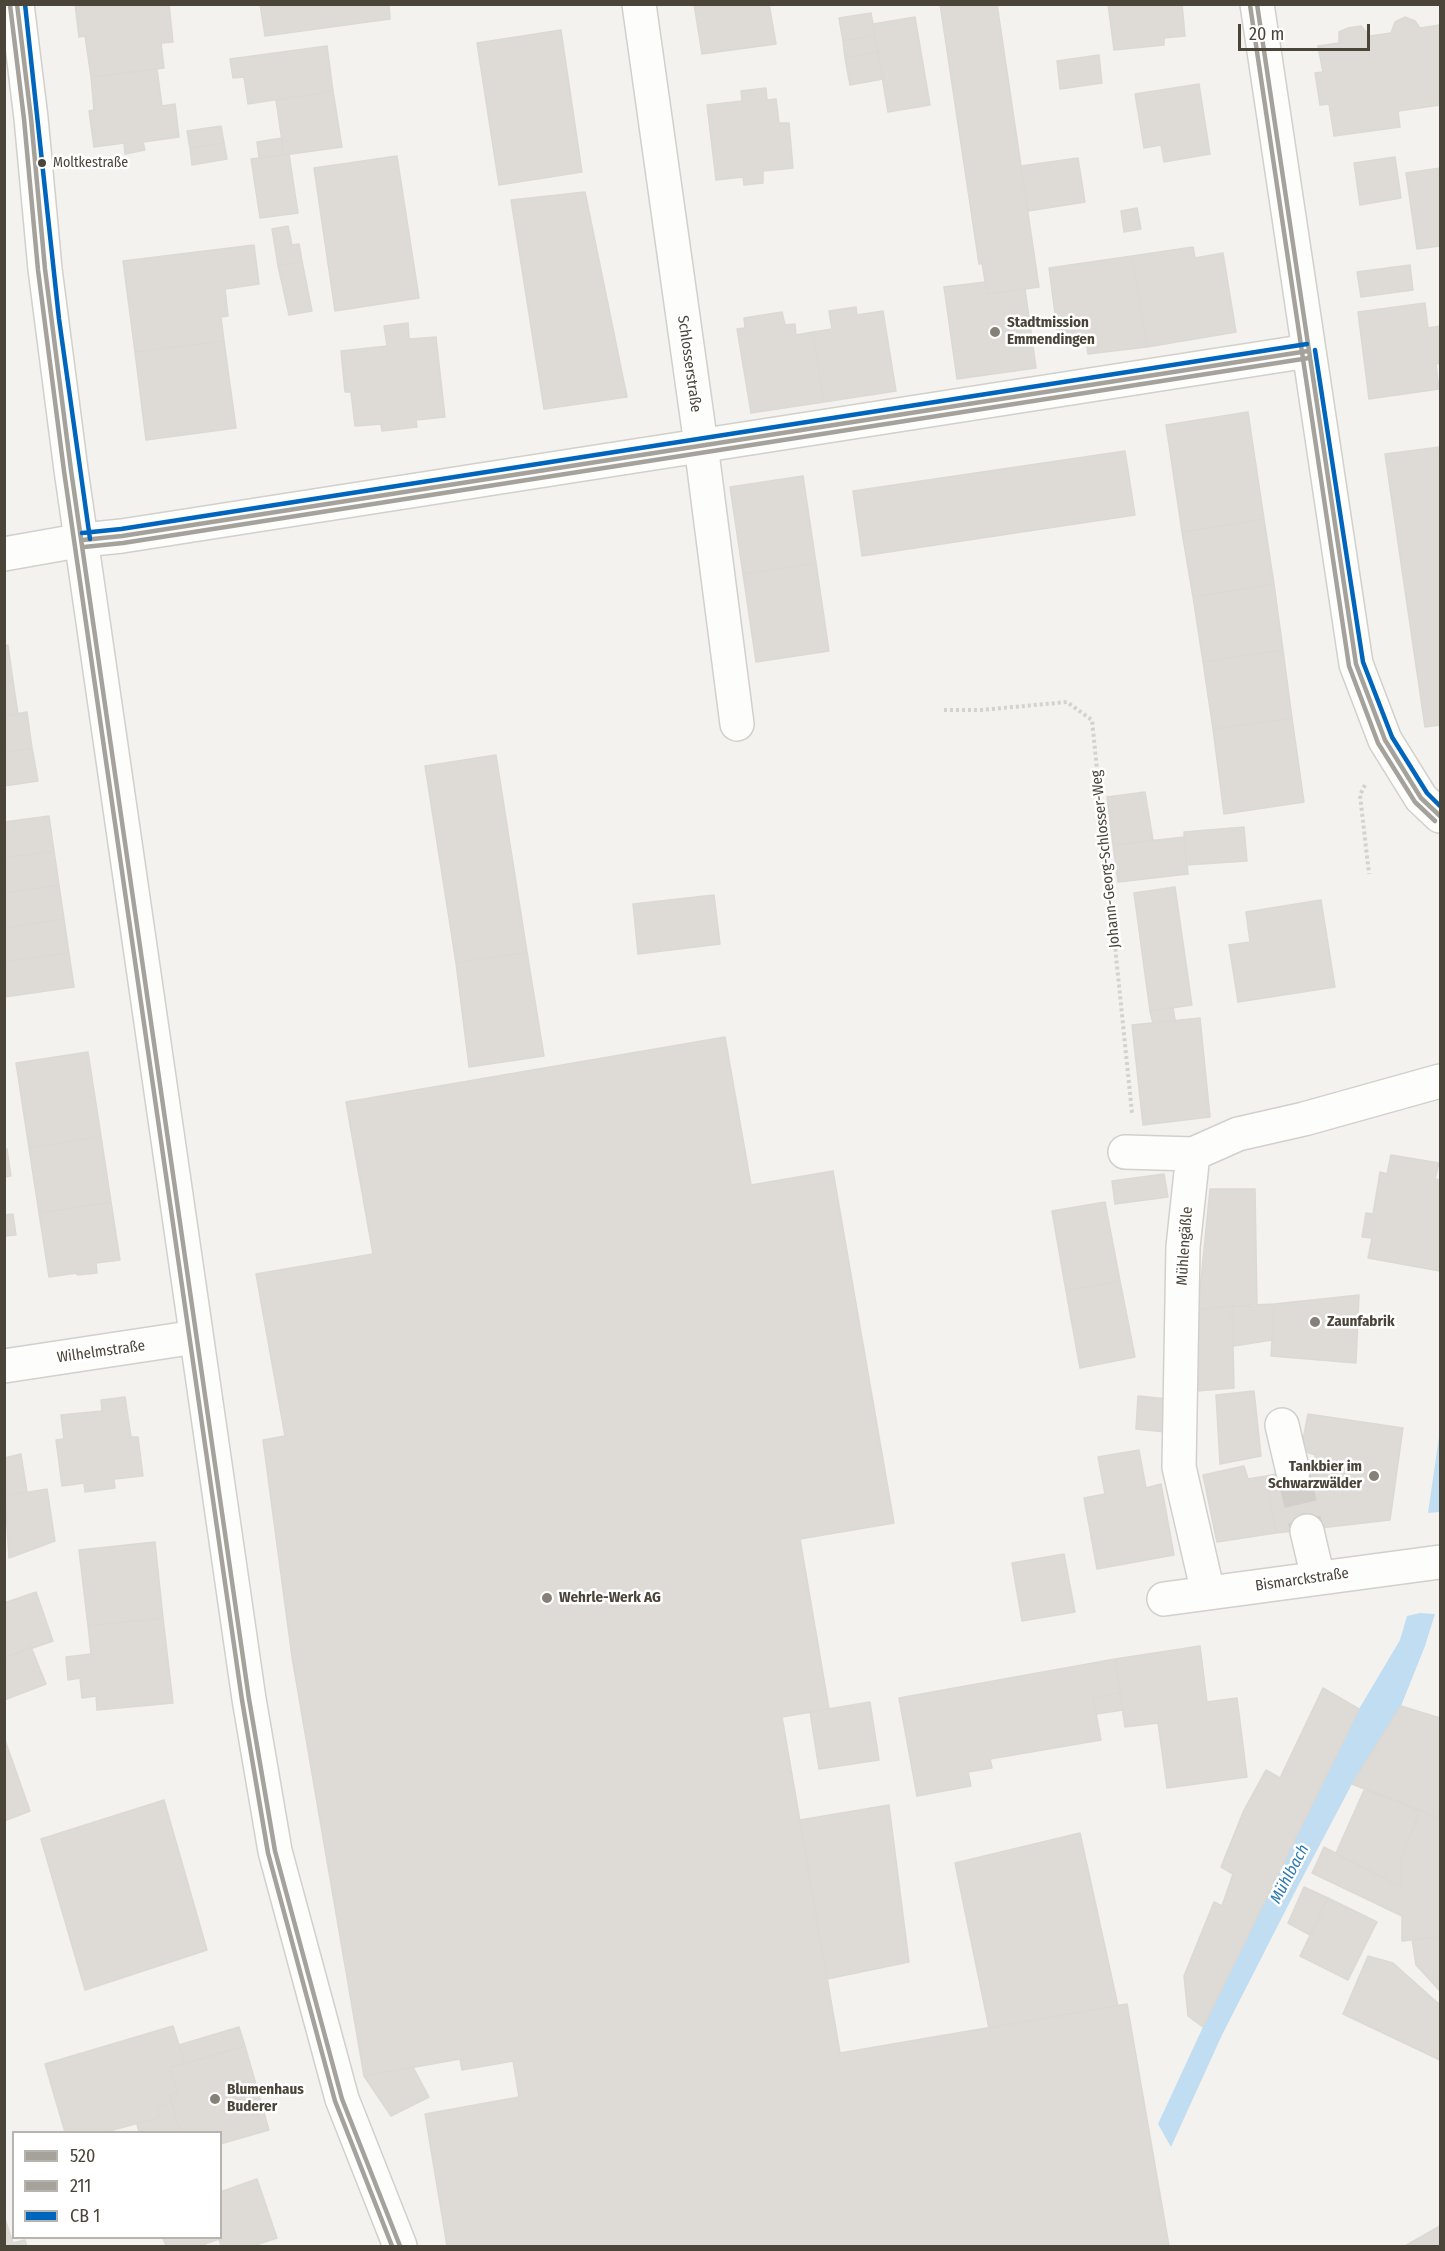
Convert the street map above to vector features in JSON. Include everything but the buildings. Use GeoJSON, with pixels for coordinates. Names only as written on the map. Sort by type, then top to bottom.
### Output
{"type":"FeatureCollection","features":[{"type":"Feature","properties":{"kind":"street"},"geometry":{"type":"LineString","coordinates":[[17,4],[52,320],[196,1337],[275,1851],[342,2099],[400,2247]]}},
{"type":"Feature","properties":{"kind":"street","name":"Schlosserstraße"},"geometry":{"type":"LineString","coordinates":[[639,4],[701,445],[736,724]]}},
{"type":"Feature","properties":{"kind":"street"},"geometry":{"type":"LineString","coordinates":[[1257,4],[1356,664],[1385,740],[1421,798],[1440,816]]}},
{"type":"Feature","properties":{"kind":"street"},"geometry":{"type":"LineString","coordinates":[[4,554],[1308,351]]}},
{"type":"Feature","properties":{"kind":"street"},"geometry":{"type":"LineString","coordinates":[[1131,1152],[1193,1154],[1239,1134],[1304,1119],[1440,1081]]}},
{"type":"Feature","properties":{"kind":"street","name":"Mühlengäßle"},"geometry":{"type":"LineString","coordinates":[[1193,1154],[1183,1247],[1179,1467],[1208,1593]]}},
{"type":"Feature","properties":{"kind":"street","name":"Wilhelmstraße"},"geometry":{"type":"LineString","coordinates":[[4,1366],[196,1337]]}},
{"type":"Feature","properties":{"kind":"street"},"geometry":{"type":"LineString","coordinates":[[1282,1425],[1293,1472]]}},
{"type":"Feature","properties":{"kind":"street"},"geometry":{"type":"LineString","coordinates":[[1307,1531],[1318,1578]]}},
{"type":"Feature","properties":{"kind":"street","name":"Bismarckstraße"},"geometry":{"type":"LineString","coordinates":[[1164,1599],[1440,1562]]}},
{"type":"Feature","properties":{"kind":"path","name":"Johann-Georg-Schlosser-Weg"},"geometry":{"type":"LineString","coordinates":[[944,710],[981,710],[1067,702],[1092,720],[1131,1152]]}},
{"type":"Feature","properties":{"kind":"path"},"geometry":{"type":"LineString","coordinates":[[1369,874],[1360,795],[1385,740]]}},
{"type":"Feature","properties":{"kind":"water"},"geometry":{"type":"Polygon","coordinates":[[[1440,1430],[1440,1512],[1428,1513],[1440,1430]]]}},
{"type":"Feature","properties":{"kind":"water","name":"Mühlbach"},"geometry":{"type":"Polygon","coordinates":[[[1420,1613],[1435,1614],[1401,1706],[1352,1784],[1298,1886],[1222,2035],[1171,2147],[1158,2124],[1203,2027],[1359,1709],[1400,1640],[1407,1616],[1420,1613]]]}},
{"type":"Feature","properties":{"kind":"tunnel"},"geometry":{"type":"LineString","coordinates":[[1293,1472],[1307,1531]]}},
{"type":"Feature","properties":{"kind":"transit line","name":"520"},"geometry":{"type":"LineString","coordinates":[[17,4],[31,118],[45,269],[71,470],[249,1699],[275,1851],[342,2099],[400,2246]]}},
{"type":"Feature","properties":{"kind":"transit line"},"geometry":{"type":"LineString","coordinates":[[25,4],[59,319],[90,539]]}},
{"type":"Feature","properties":{"kind":"transit line","name":"520"},"geometry":{"type":"LineString","coordinates":[[1257,4],[1356,664],[1385,740],[1421,798],[1440,816]]}},
{"type":"Feature","properties":{"kind":"transit line","name":"211"},"geometry":{"type":"LineString","coordinates":[[10,5],[24,119],[38,270],[64,471],[242,1700],[268,1853],[335,2101],[392,2246]]}},
{"type":"Feature","properties":{"kind":"transit line","name":"211"},"geometry":{"type":"LineString","coordinates":[[1250,5],[1349,666],[1378,743],[1415,802],[1435,821]]}},
{"type":"Feature","properties":{"kind":"transit line"},"geometry":{"type":"LineString","coordinates":[[82,533],[121,529],[1307,344]]}},
{"type":"Feature","properties":{"kind":"transit line"},"geometry":{"type":"LineString","coordinates":[[1315,350],[1363,662],[1392,737],[1427,793],[1440,806]]}},
{"type":"Feature","properties":{"kind":"transit line","name":"520"},"geometry":{"type":"LineString","coordinates":[[83,540],[122,536],[1308,351]]}},
{"type":"Feature","properties":{"kind":"transit line","name":"211"},"geometry":{"type":"LineString","coordinates":[[84,547],[123,543],[1309,358]]}},
{"type":"Feature","properties":{"kind":"place","name":"Moltkestraße"},"geometry":{"type":"Point","coordinates":[42,163]}},
{"type":"Feature","properties":{"kind":"place","name":"Stadtmission Emmendingen"},"geometry":{"type":"Point","coordinates":[995,332]}},
{"type":"Feature","properties":{"kind":"place","name":"Zaunfabrik"},"geometry":{"type":"Point","coordinates":[1315,1322]}},
{"type":"Feature","properties":{"kind":"place","name":"Tankbier im Schwarzwälder"},"geometry":{"type":"Point","coordinates":[1374,1476]}},
{"type":"Feature","properties":{"kind":"place","name":"Wehrle-Werk AG"},"geometry":{"type":"Point","coordinates":[547,1598]}},
{"type":"Feature","properties":{"kind":"place","name":"Blumenhaus Buderer"},"geometry":{"type":"Point","coordinates":[215,2099]}}]}
